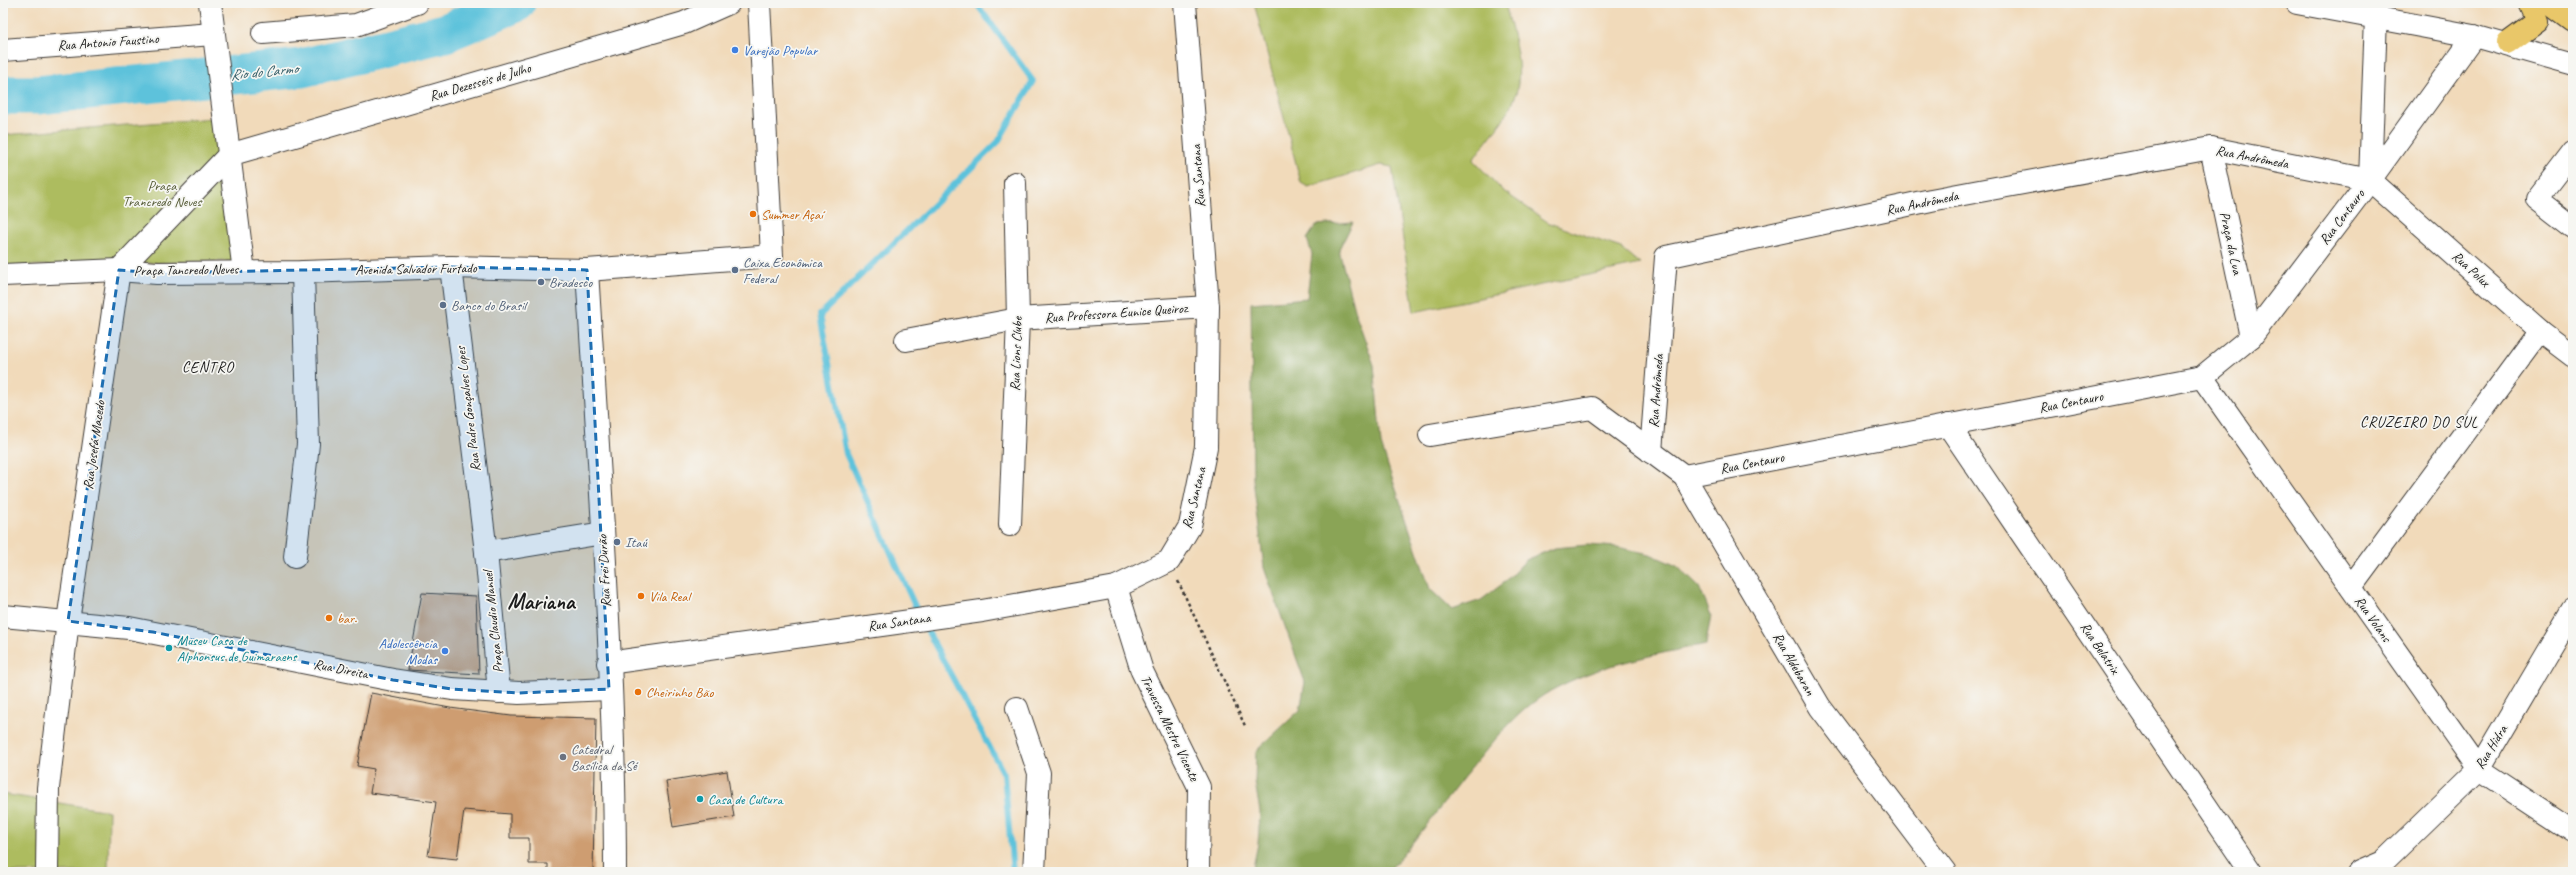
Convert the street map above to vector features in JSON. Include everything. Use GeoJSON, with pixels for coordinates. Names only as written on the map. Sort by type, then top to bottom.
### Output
{"type":"FeatureCollection","features":[{"type":"Feature","properties":{"kind":"main road"},"geometry":{"type":"LineString","coordinates":[[2508,43],[2538,21],[2530,3]]}},
{"type":"Feature","properties":{"kind":"main road"},"geometry":{"type":"LineString","coordinates":[[2550,3],[2573,20]]}},
{"type":"Feature","properties":{"kind":"street"},"geometry":{"type":"LineString","coordinates":[[210,3],[229,155]]}},
{"type":"Feature","properties":{"kind":"street"},"geometry":{"type":"LineString","coordinates":[[263,34],[356,25],[418,3]]}},
{"type":"Feature","properties":{"kind":"street","name":"Rua Dezesseis de Julho"},"geometry":{"type":"LineString","coordinates":[[229,155],[684,23],[729,3]]}},
{"type":"Feature","properties":{"kind":"street","name":"Avenida Salvador Furtado"},"geometry":{"type":"LineString","coordinates":[[244,272],[303,272],[451,267],[587,270],[772,256],[759,3]]}},
{"type":"Feature","properties":{"kind":"street","name":"Rua Santana"},"geometry":{"type":"LineString","coordinates":[[608,663],[982,611],[1116,587],[1169,561],[1190,526],[1206,447],[1208,308],[1184,3]]}},
{"type":"Feature","properties":{"kind":"street"},"geometry":{"type":"LineString","coordinates":[[2297,3],[2508,43],[2570,65]]}},
{"type":"Feature","properties":{"kind":"street","name":"Rua Centauro"},"geometry":{"type":"LineString","coordinates":[[2370,180],[2376,17]]}},
{"type":"Feature","properties":{"kind":"street","name":"Rua Centauro"},"geometry":{"type":"LineString","coordinates":[[1684,476],[2202,377],[2251,337],[2370,180],[2474,36]]}},
{"type":"Feature","properties":{"kind":"street","name":"Rua Antonio Faustino"},"geometry":{"type":"LineString","coordinates":[[3,50],[214,41]]}},
{"type":"Feature","properties":{"kind":"street","name":"Rua Andrômeda"},"geometry":{"type":"LineString","coordinates":[[1651,452],[1666,257],[1931,200],[2211,148],[2370,180]]}},
{"type":"Feature","properties":{"kind":"street","name":"Praça da Lua"},"geometry":{"type":"LineString","coordinates":[[2211,148],[2251,337]]}},
{"type":"Feature","properties":{"kind":"street"},"geometry":{"type":"LineString","coordinates":[[2573,152],[2537,199],[2573,227]]}},
{"type":"Feature","properties":{"kind":"street","name":"Praça Tancredo Neves"},"geometry":{"type":"LineString","coordinates":[[119,270],[229,155]]}},
{"type":"Feature","properties":{"kind":"street","name":"Praça Tancredo Neves"},"geometry":{"type":"LineString","coordinates":[[3,275],[119,270],[157,273],[244,272],[229,155]]}},
{"type":"Feature","properties":{"kind":"street","name":"Rua Polux"},"geometry":{"type":"LineString","coordinates":[[2370,180],[2540,331],[2573,356]]}},
{"type":"Feature","properties":{"kind":"street","name":"Rua Lions Clube"},"geometry":{"type":"LineString","coordinates":[[1010,525],[1018,319],[1015,184]]}},
{"type":"Feature","properties":{"kind":"street","name":"Rua Padre Gonçalves Lopes"},"geometry":{"type":"LineString","coordinates":[[451,267],[486,552]]}},
{"type":"Feature","properties":{"kind":"street","name":"Rua Josefá Macedo"},"geometry":{"type":"LineString","coordinates":[[47,872],[48,788],[68,621],[119,270]]}},
{"type":"Feature","properties":{"kind":"street","name":"Rua Frei Durão"},"geometry":{"type":"LineString","coordinates":[[587,270],[603,533],[614,798],[614,872]]}},
{"type":"Feature","properties":{"kind":"street"},"geometry":{"type":"LineString","coordinates":[[296,557],[308,444],[303,272]]}},
{"type":"Feature","properties":{"kind":"street","name":"Rua Professora Eunice Queiroz"},"geometry":{"type":"LineString","coordinates":[[906,340],[1018,319],[1208,308]]}},
{"type":"Feature","properties":{"kind":"street"},"geometry":{"type":"LineString","coordinates":[[2351,587],[2540,331]]}},
{"type":"Feature","properties":{"kind":"street","name":"Rua Volans"},"geometry":{"type":"LineString","coordinates":[[2202,377],[2479,769],[2573,832]]}},
{"type":"Feature","properties":{"kind":"street","name":"Rua Aldebaran"},"geometry":{"type":"LineString","coordinates":[[1430,435],[1592,408],[1684,476],[1820,707],[1945,872]]}},
{"type":"Feature","properties":{"kind":"street","name":"Rua Belatrix"},"geometry":{"type":"LineString","coordinates":[[1948,425],[2251,872]]}},
{"type":"Feature","properties":{"kind":"street"},"geometry":{"type":"LineString","coordinates":[[486,552],[603,533]]}},
{"type":"Feature","properties":{"kind":"street","name":"Praça Claudio Manuel"},"geometry":{"type":"LineString","coordinates":[[486,552],[499,692]]}},
{"type":"Feature","properties":{"kind":"street","name":"Travessa Mestre Vicente"},"geometry":{"type":"LineString","coordinates":[[1116,587],[1142,671],[1199,787],[1198,872]]}},
{"type":"Feature","properties":{"kind":"street","name":"Rua Hidra"},"geometry":{"type":"LineString","coordinates":[[2360,872],[2383,862],[2479,769],[2573,610]]}},
{"type":"Feature","properties":{"kind":"street","name":"Rua Direita"},"geometry":{"type":"LineString","coordinates":[[3,616],[68,621],[153,632],[393,680],[452,689],[499,692],[609,689]]}},
{"type":"Feature","properties":{"kind":"street"},"geometry":{"type":"LineString","coordinates":[[1017,708],[1039,773],[1034,872]]}},
{"type":"Feature","properties":{"kind":"path"},"geometry":{"type":"LineString","coordinates":[[1169,561],[1246,728]]}},
{"type":"Feature","properties":{"kind":"highlighted area"},"geometry":{"type":"Polygon","coordinates":[[[451,267],[587,270],[609,689],[519,693],[452,689],[393,680],[153,632],[68,621],[119,270],[157,273],[451,267]]]}},
{"type":"Feature","properties":{"kind":"green space"},"geometry":{"type":"Polygon","coordinates":[[[1254,3],[1505,3],[1518,57],[1518,84],[1515,97],[1509,110],[1473,160],[1502,190],[1549,223],[1621,248],[1640,264],[1414,312],[1392,167],[1381,165],[1308,187],[1301,183],[1254,3]]]}},
{"type":"Feature","properties":{"kind":"green space","name":"Praça Trancredo Neves"},"geometry":{"type":"Polygon","coordinates":[[[225,117],[241,261],[3,266],[3,135],[225,117]]]}},
{"type":"Feature","properties":{"kind":"green space"},"geometry":{"type":"Polygon","coordinates":[[[1353,222],[1339,250],[1354,309],[1374,365],[1381,444],[1430,589],[1452,610],[1481,600],[1505,582],[1526,560],[1555,548],[1587,545],[1617,547],[1650,554],[1677,566],[1699,587],[1711,615],[1706,644],[1649,656],[1594,672],[1558,687],[1530,705],[1506,727],[1388,872],[1252,872],[1258,844],[1260,812],[1255,782],[1256,751],[1300,710],[1305,682],[1264,568],[1253,479],[1251,303],[1307,298],[1312,254],[1307,239],[1316,225],[1353,222]]]}},
{"type":"Feature","properties":{"kind":"green space"},"geometry":{"type":"Polygon","coordinates":[[[3,794],[109,811],[108,872],[3,872],[3,794]]]}},
{"type":"Feature","properties":{"kind":"building","name":"Adolescência Modas"},"geometry":{"type":"Polygon","coordinates":[[[422,593],[476,596],[479,674],[408,670],[422,593]]]}},
{"type":"Feature","properties":{"kind":"building"},"geometry":{"type":"Polygon","coordinates":[[[371,693],[450,708],[511,716],[596,718],[593,872],[548,872],[548,864],[529,864],[529,838],[510,838],[510,814],[464,810],[457,859],[428,856],[436,802],[370,793],[374,769],[357,766],[371,693]]]}},
{"type":"Feature","properties":{"kind":"building","name":"Casa de Cultura"},"geometry":{"type":"Polygon","coordinates":[[[727,771],[734,817],[673,827],[666,781],[727,771]]]}},
{"type":"Feature","properties":{"kind":"waterway","name":"Rio do Carmo"},"geometry":{"type":"LineString","coordinates":[[3,95],[38,95],[302,68],[445,33],[516,3]]}},
{"type":"Feature","properties":{"kind":"waterway"},"geometry":{"type":"LineString","coordinates":[[976,3],[1033,81],[998,142],[820,315],[846,454],[920,617],[1004,774],[1013,872]]}},
{"type":"Feature","properties":{"kind":"place","name":"Varejão Popular"},"geometry":{"type":"Point","coordinates":[735,50]}},
{"type":"Feature","properties":{"kind":"place","name":"Summer Açaí"},"geometry":{"type":"Point","coordinates":[753,214]}},
{"type":"Feature","properties":{"kind":"place","name":"Caixa Econômica Federal"},"geometry":{"type":"Point","coordinates":[735,270]}},
{"type":"Feature","properties":{"kind":"place","name":"Bradesco"},"geometry":{"type":"Point","coordinates":[541,282]}},
{"type":"Feature","properties":{"kind":"place","name":"Banco do Brasil"},"geometry":{"type":"Point","coordinates":[443,305]}},
{"type":"Feature","properties":{"kind":"place","name":"Itaú"},"geometry":{"type":"Point","coordinates":[617,542]}},
{"type":"Feature","properties":{"kind":"place","name":"Vila Real"},"geometry":{"type":"Point","coordinates":[641,596]}},
{"type":"Feature","properties":{"kind":"place","name":"bar."},"geometry":{"type":"Point","coordinates":[329,618]}},
{"type":"Feature","properties":{"kind":"place","name":"Museu Casa de Alphonsus de Guimaraens"},"geometry":{"type":"Point","coordinates":[169,648]}},
{"type":"Feature","properties":{"kind":"place","name":"Adolescência Modas"},"geometry":{"type":"Point","coordinates":[445,651]}},
{"type":"Feature","properties":{"kind":"place","name":"Cheirinho Bão"},"geometry":{"type":"Point","coordinates":[638,692]}},
{"type":"Feature","properties":{"kind":"place","name":"Catedral Basílica da Sé"},"geometry":{"type":"Point","coordinates":[563,757]}},
{"type":"Feature","properties":{"kind":"place","name":"Casa de Cultura"},"geometry":{"type":"Point","coordinates":[700,799]}},
{"type":"Feature","properties":{"kind":"district","name":"CENTRO"},"geometry":{"type":"Point","coordinates":[208,367]}},
{"type":"Feature","properties":{"kind":"district","name":"CRUZEIRO DO SUL"},"geometry":{"type":"Point","coordinates":[2419,422]}},
{"type":"Feature","properties":{"kind":"district","name":"Mariana"},"geometry":{"type":"Point","coordinates":[541,602]}}]}
